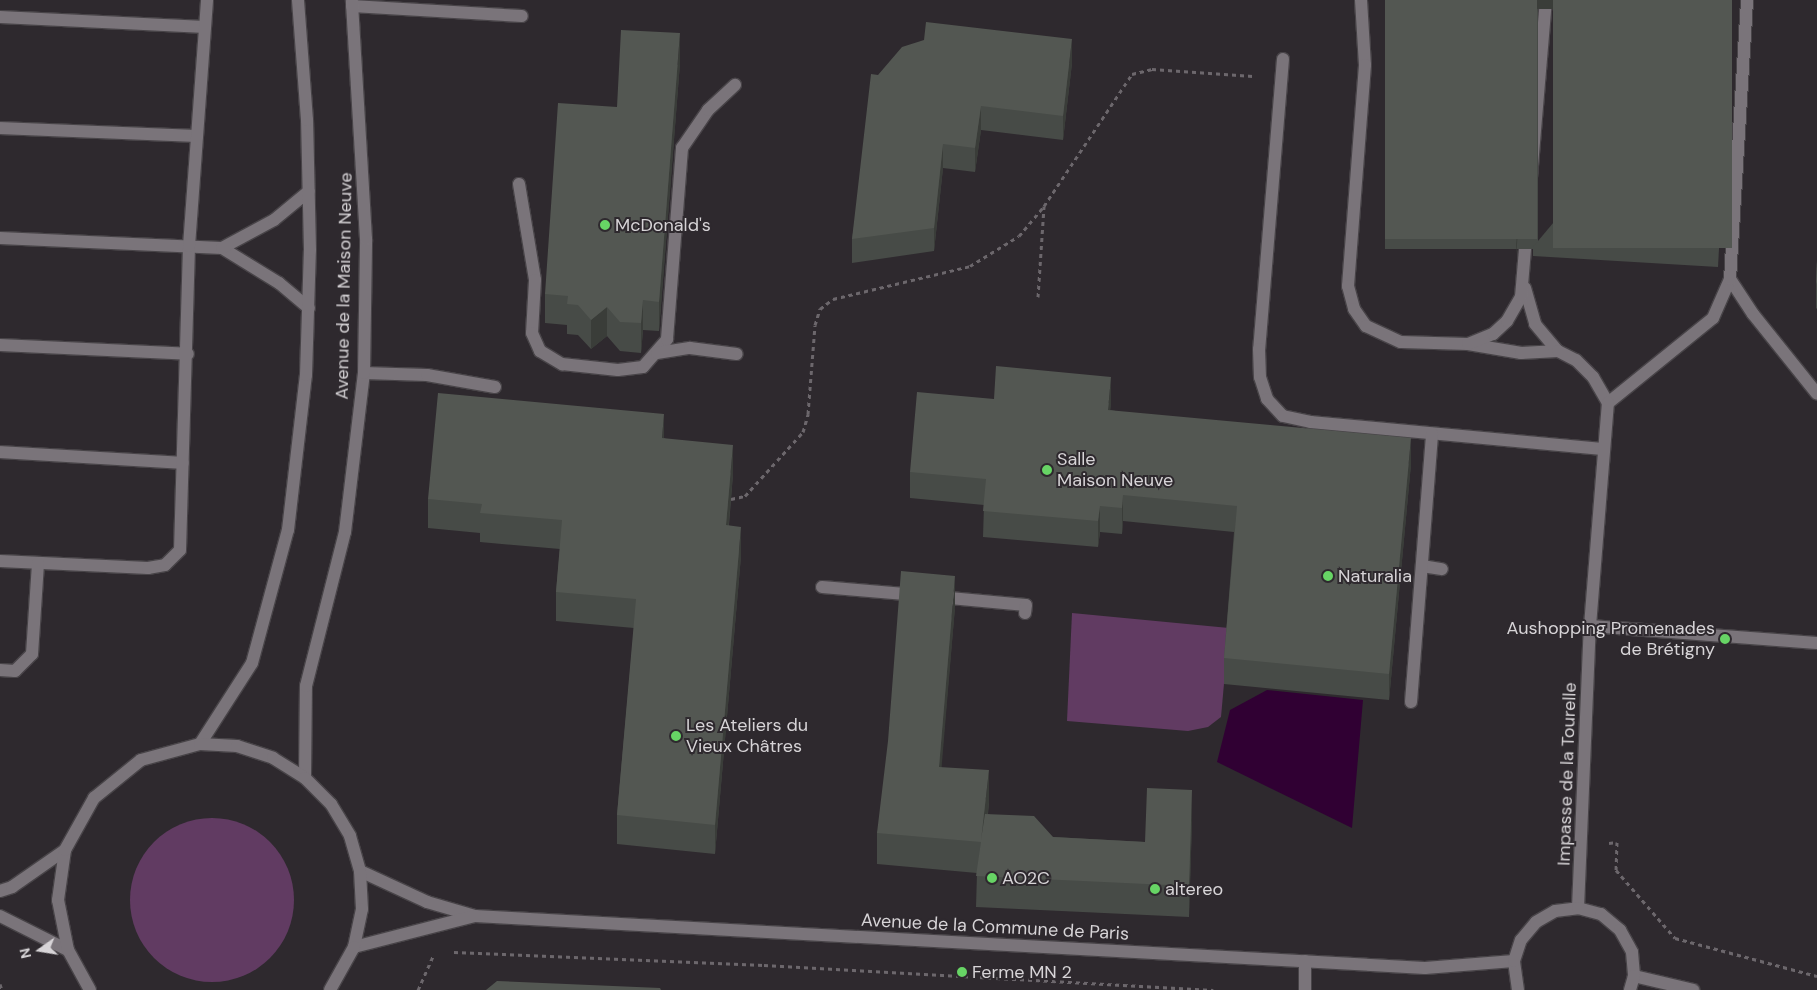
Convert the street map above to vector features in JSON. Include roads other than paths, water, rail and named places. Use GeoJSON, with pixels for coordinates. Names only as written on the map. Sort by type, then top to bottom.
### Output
{"type":"FeatureCollection","features":[{"type":"Feature","properties":{"kind":"street"},"geometry":{"type":"LineString","coordinates":[[0,561],[148,568],[165,564],[180,550],[188,354],[189,246],[207,0]]}},
{"type":"Feature","properties":{"kind":"street","name":"Avenue de la Maison Neuve"},"geometry":{"type":"LineString","coordinates":[[200,744],[252,663],[288,530],[306,374],[309,308],[309,190],[298,0]]}},
{"type":"Feature","properties":{"kind":"street"},"geometry":{"type":"LineString","coordinates":[[1361,0],[1365,65],[1348,286],[1354,309],[1366,326],[1401,342],[1468,344],[1521,353],[1558,350]]}},
{"type":"Feature","properties":{"kind":"street"},"geometry":{"type":"LineString","coordinates":[[1468,344],[1493,334],[1507,321],[1520,297],[1524,270],[1546,0]]}},
{"type":"Feature","properties":{"kind":"street"},"geometry":{"type":"LineString","coordinates":[[1524,270],[1526,300],[1535,324],[1558,350],[1576,360],[1592,377],[1608,403],[1713,318],[1730,279],[1747,0]]}},
{"type":"Feature","properties":{"kind":"street"},"geometry":{"type":"LineString","coordinates":[[352,3],[522,16]]}},
{"type":"Feature","properties":{"kind":"street","name":"Avenue de la Maison Neuve"},"geometry":{"type":"LineString","coordinates":[[305,778],[306,686],[345,532],[364,373],[366,239],[352,3]]}},
{"type":"Feature","properties":{"kind":"street"},"geometry":{"type":"LineString","coordinates":[[0,17],[205,26]]}},
{"type":"Feature","properties":{"kind":"street"},"geometry":{"type":"LineString","coordinates":[[1283,59],[1259,349],[1260,377],[1267,399],[1283,416],[1311,422],[1602,449]]}},
{"type":"Feature","properties":{"kind":"street"},"geometry":{"type":"LineString","coordinates":[[519,184],[535,280],[532,333],[540,351],[562,364],[618,370],[643,367],[657,353],[667,339],[682,148],[708,110],[734,86]]}},
{"type":"Feature","properties":{"kind":"street"},"geometry":{"type":"LineString","coordinates":[[0,128],[198,136]]}},
{"type":"Feature","properties":{"kind":"street"},"geometry":{"type":"LineString","coordinates":[[222,248],[274,220],[309,190]]}},
{"type":"Feature","properties":{"kind":"street"},"geometry":{"type":"LineString","coordinates":[[0,238],[222,248],[279,283],[309,308]]}},
{"type":"Feature","properties":{"kind":"street"},"geometry":{"type":"LineString","coordinates":[[1730,279],[1753,314],[1817,394]]}},
{"type":"Feature","properties":{"kind":"street"},"geometry":{"type":"LineString","coordinates":[[0,345],[188,354]]}},
{"type":"Feature","properties":{"kind":"street"},"geometry":{"type":"LineString","coordinates":[[657,353],[690,348],[738,354]]}},
{"type":"Feature","properties":{"kind":"street"},"geometry":{"type":"LineString","coordinates":[[364,373],[427,376],[495,387]]}},
{"type":"Feature","properties":{"kind":"street","name":"Impasse de la Tourelle"},"geometry":{"type":"LineString","coordinates":[[1578,908],[1583,844],[1590,626],[1602,449],[1608,403]]}},
{"type":"Feature","properties":{"kind":"street"},"geometry":{"type":"LineString","coordinates":[[1411,702],[1432,434]]}},
{"type":"Feature","properties":{"kind":"street"},"geometry":{"type":"LineString","coordinates":[[0,452],[183,463]]}},
{"type":"Feature","properties":{"kind":"street"},"geometry":{"type":"LineString","coordinates":[[0,670],[15,671],[32,654],[38,563]]}},
{"type":"Feature","properties":{"kind":"street"},"geometry":{"type":"LineString","coordinates":[[1422,566],[1442,569]]}},
{"type":"Feature","properties":{"kind":"street"},"geometry":{"type":"LineString","coordinates":[[822,587],[1026,605],[1026,613]]}},
{"type":"Feature","properties":{"kind":"street"},"geometry":{"type":"LineString","coordinates":[[1590,626],[1817,643]]}},
{"type":"Feature","properties":{"kind":"street"},"geometry":{"type":"LineString","coordinates":[[90,990],[68,950],[58,900],[65,850],[94,798],[142,760],[200,744],[237,746],[273,758],[305,778],[331,804],[350,836],[360,871],[362,910],[354,947],[330,990]]}},
{"type":"Feature","properties":{"kind":"street"},"geometry":{"type":"LineString","coordinates":[[0,891],[12,887],[65,850]]}},
{"type":"Feature","properties":{"kind":"street","name":"Avenue de la Commune de Paris"},"geometry":{"type":"LineString","coordinates":[[360,871],[427,902],[475,916],[1425,968],[1514,961]]}},
{"type":"Feature","properties":{"kind":"street"},"geometry":{"type":"LineString","coordinates":[[1518,990],[1514,961],[1521,940],[1536,922],[1555,911],[1578,908],[1601,914],[1620,930],[1632,952],[1634,976],[1630,990]]}},
{"type":"Feature","properties":{"kind":"street"},"geometry":{"type":"LineString","coordinates":[[0,916],[68,950]]}},
{"type":"Feature","properties":{"kind":"street","name":"Avenue de la Commune de Paris"},"geometry":{"type":"LineString","coordinates":[[354,947],[475,916]]}},
{"type":"Feature","properties":{"kind":"street"},"geometry":{"type":"LineString","coordinates":[[1305,961],[1305,990]]}},
{"type":"Feature","properties":{"kind":"street"},"geometry":{"type":"LineString","coordinates":[[1634,976],[1693,990]]}},
{"type":"Feature","properties":{"kind":"place","name":"McDonald's"},"geometry":{"type":"Point","coordinates":[605,225]}},
{"type":"Feature","properties":{"kind":"place","name":"Salle Maison Neuve"},"geometry":{"type":"Point","coordinates":[1047,470]}},
{"type":"Feature","properties":{"kind":"place","name":"Naturalia"},"geometry":{"type":"Point","coordinates":[1328,576]}},
{"type":"Feature","properties":{"kind":"place","name":"Aushopping Promenades de Brétigny"},"geometry":{"type":"Point","coordinates":[1725,639]}},
{"type":"Feature","properties":{"kind":"place","name":"Les Ateliers du Vieux Châtres"},"geometry":{"type":"Point","coordinates":[676,736]}},
{"type":"Feature","properties":{"kind":"place","name":"AO2C"},"geometry":{"type":"Point","coordinates":[992,878]}},
{"type":"Feature","properties":{"kind":"place","name":"altereo"},"geometry":{"type":"Point","coordinates":[1155,889]}},
{"type":"Feature","properties":{"kind":"place","name":"Ferme MN 2"},"geometry":{"type":"Point","coordinates":[962,972]}}]}
